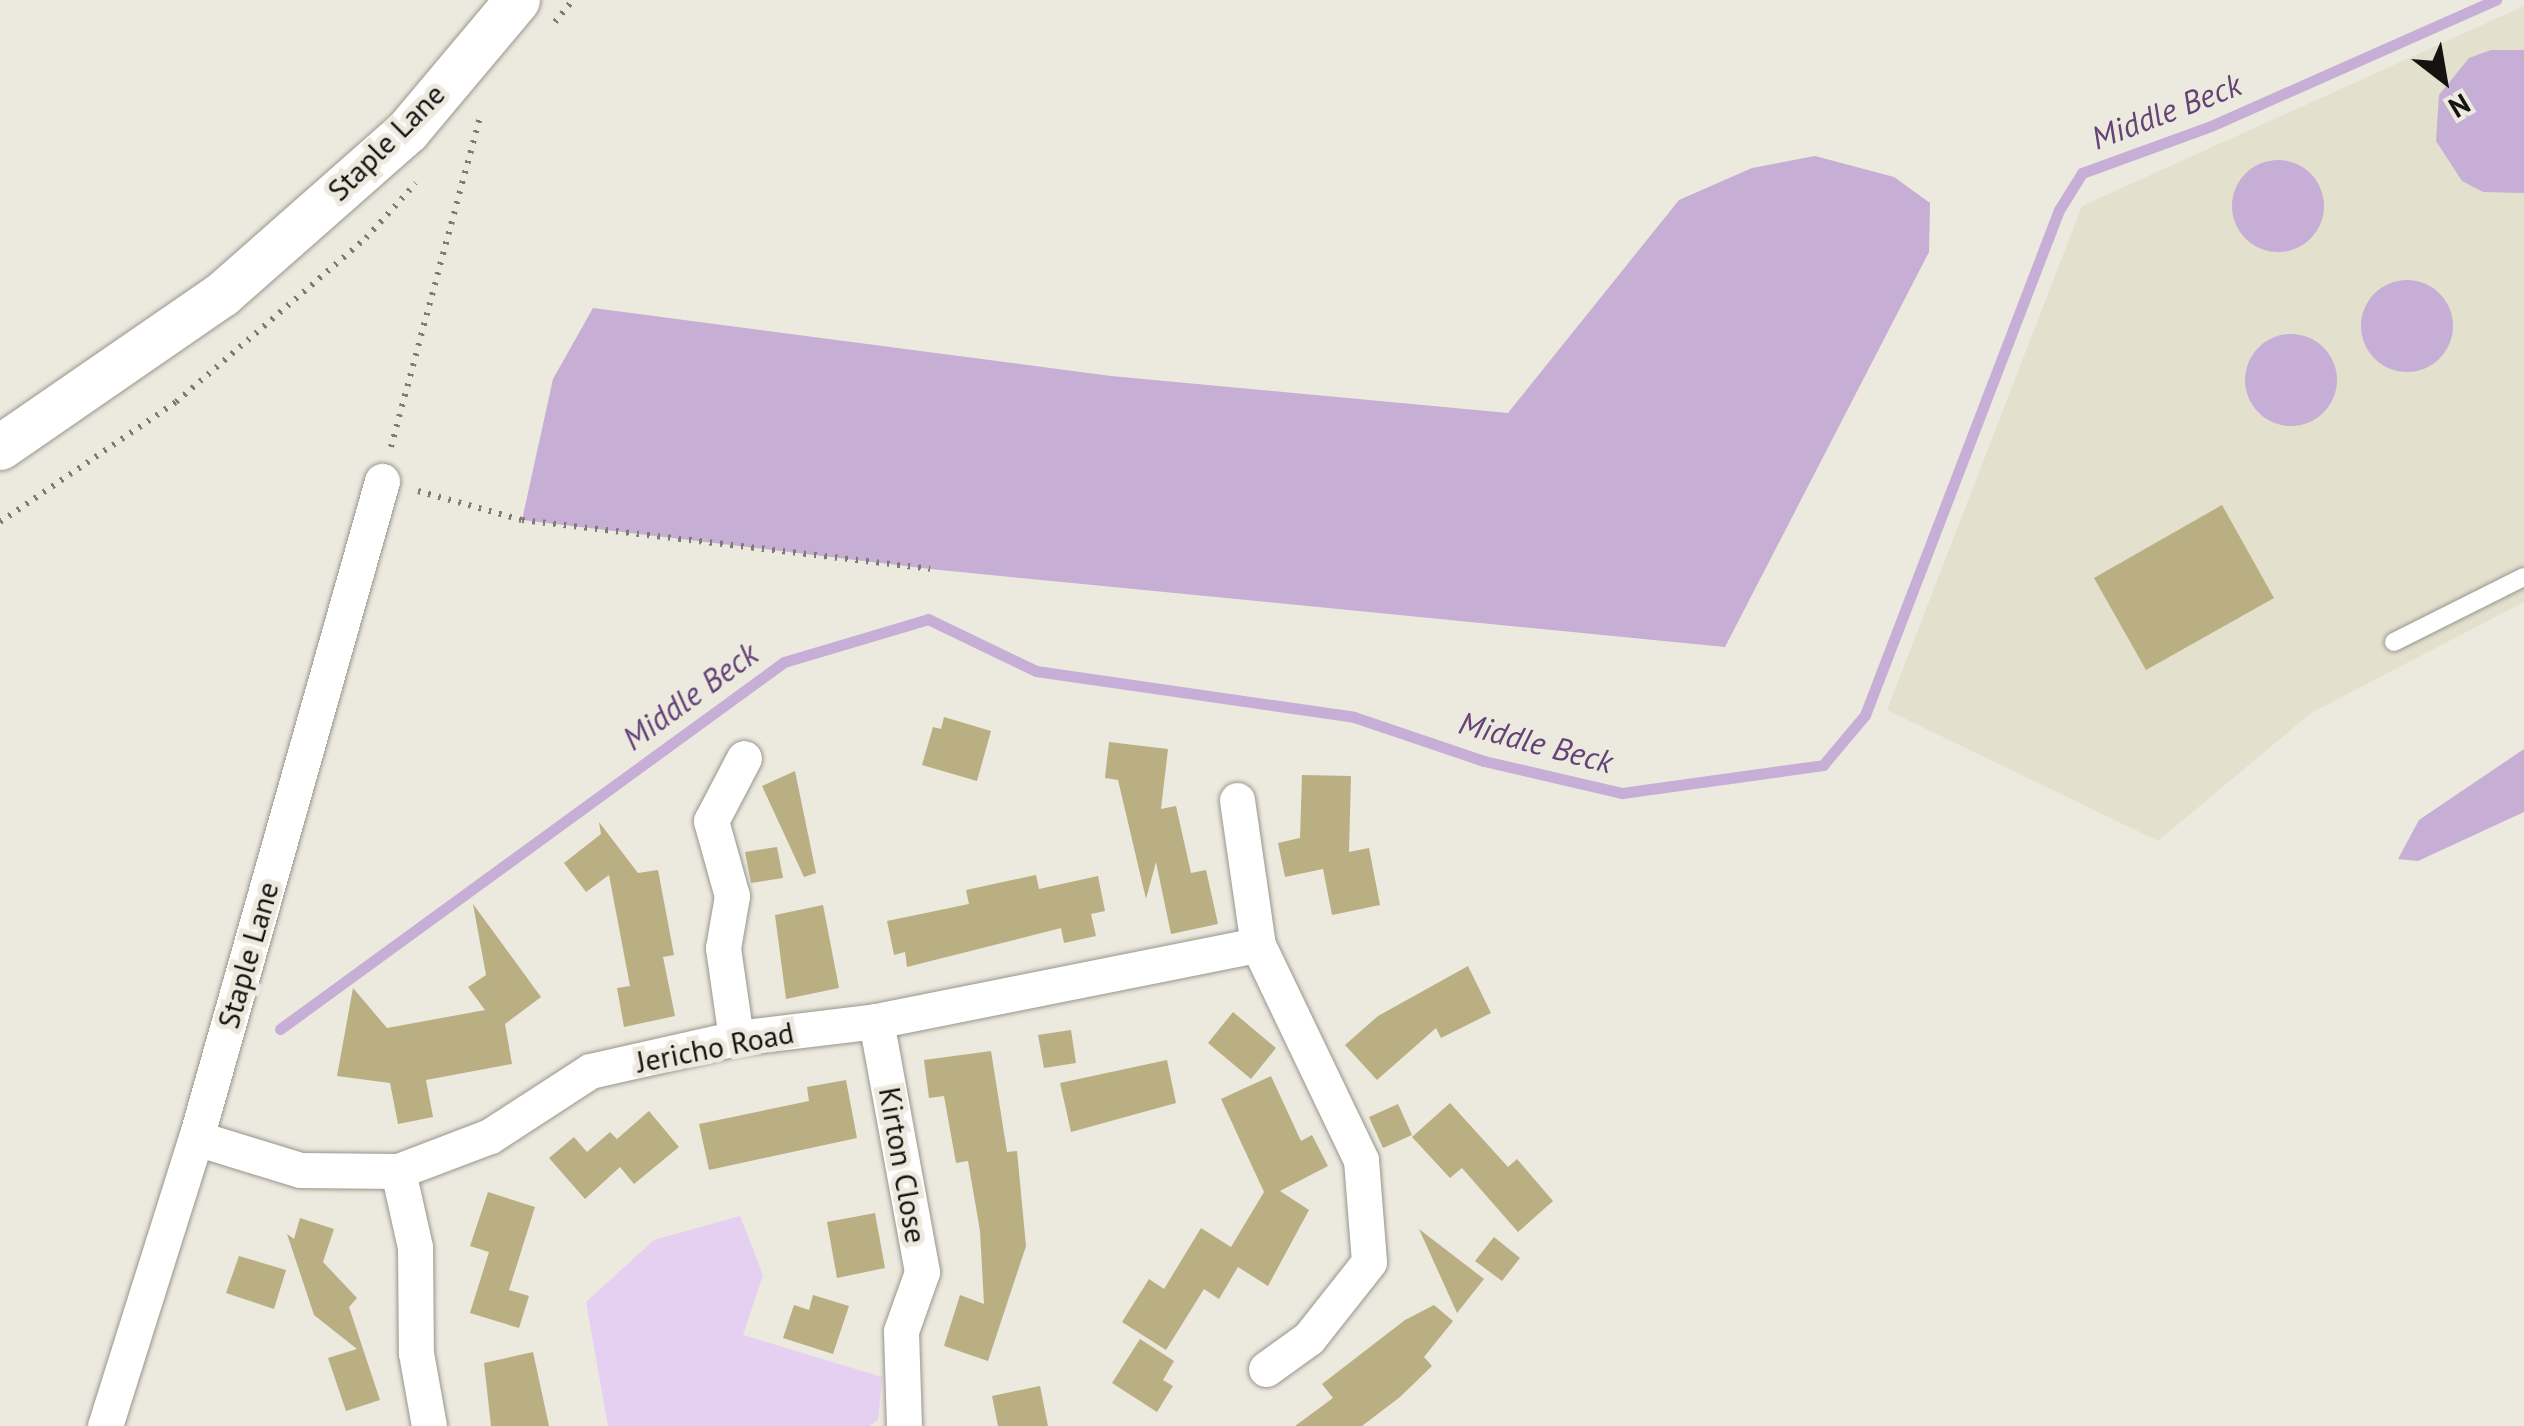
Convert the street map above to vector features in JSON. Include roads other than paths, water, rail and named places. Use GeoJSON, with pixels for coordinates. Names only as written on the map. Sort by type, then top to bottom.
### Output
{"type":"FeatureCollection","features":[{"type":"Feature","properties":{"kind":"street","name":"Staple Lane"},"geometry":{"type":"LineString","coordinates":[[0,446],[222,294],[407,131],[517,0]]}},
{"type":"Feature","properties":{"kind":"street","name":"Staple Lane"},"geometry":{"type":"LineString","coordinates":[[105,1426],[196,1138],[382,481]]}},
{"type":"Feature","properties":{"kind":"street"},"geometry":{"type":"LineString","coordinates":[[736,1038],[723,948],[732,896],[711,821],[744,758]]}},
{"type":"Feature","properties":{"kind":"street"},"geometry":{"type":"LineString","coordinates":[[1236,800],[1258,946],[1361,1160],[1369,1262],[1309,1338],[1266,1369]]}},
{"type":"Feature","properties":{"kind":"street","name":"Jericho Road"},"geometry":{"type":"LineString","coordinates":[[196,1138],[300,1170],[398,1171],[490,1136],[590,1072],[736,1038],[876,1020],[1258,946]]}},
{"type":"Feature","properties":{"kind":"street","name":"Kirton Close"},"geometry":{"type":"LineString","coordinates":[[876,1020],[922,1272],[901,1330],[904,1426]]}},
{"type":"Feature","properties":{"kind":"street"},"geometry":{"type":"LineString","coordinates":[[398,1171],[415,1248],[416,1353],[429,1426]]}},
{"type":"Feature","properties":{"kind":"lane"},"geometry":{"type":"LineString","coordinates":[[2394,642],[2524,577]]}},
{"type":"Feature","properties":{"kind":"waterway","name":"Middle Beck"},"geometry":{"type":"LineString","coordinates":[[280,1029],[784,662],[928,619],[1036,671],[1354,717],[1484,761],[1622,793],[1823,765],[1865,715],[2059,210],[2082,173],[2211,126],[2496,0]]}}]}
